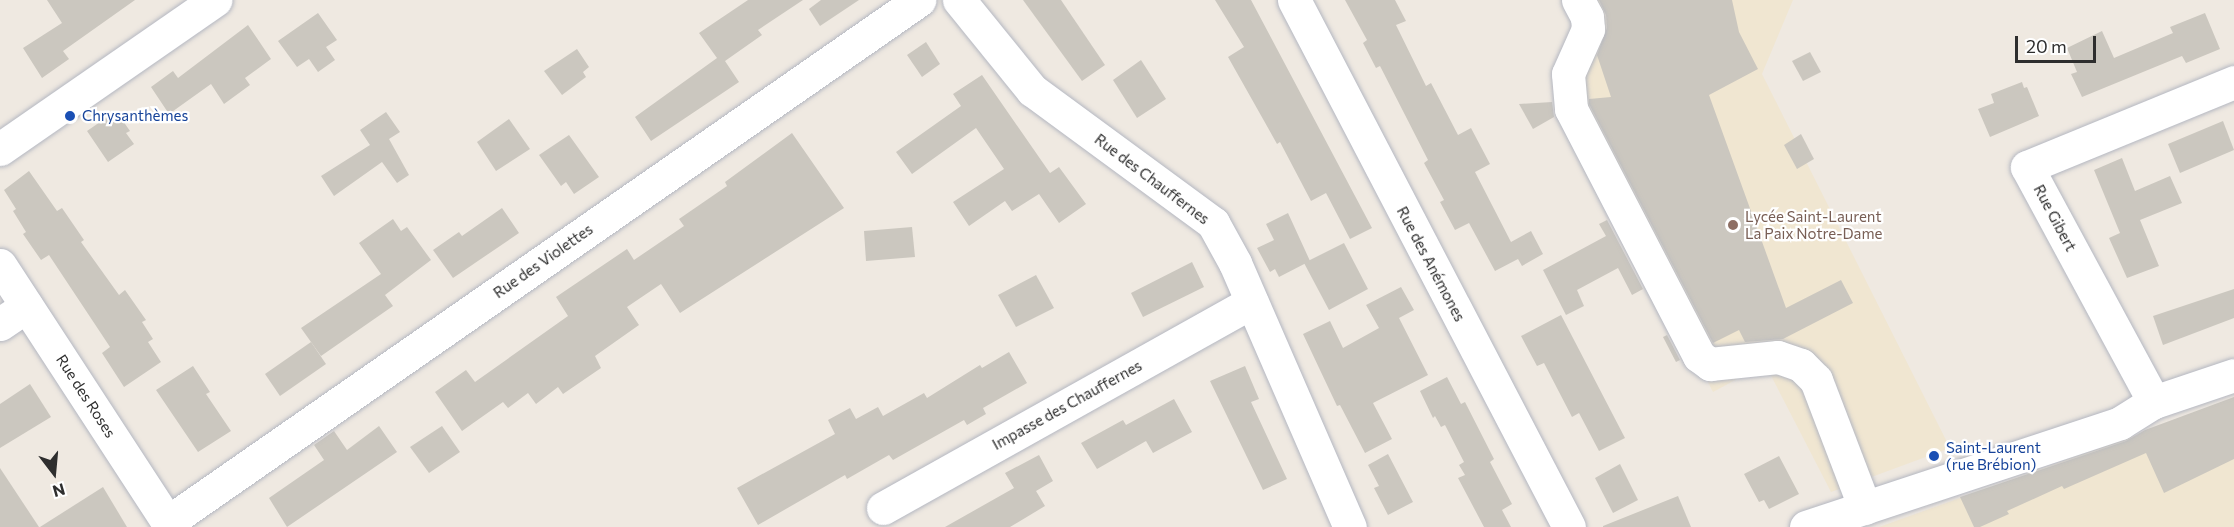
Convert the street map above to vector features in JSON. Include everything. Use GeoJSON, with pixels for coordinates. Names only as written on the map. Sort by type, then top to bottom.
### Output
{"type":"FeatureCollection","features":[{"type":"Feature","properties":{"kind":"street"},"geometry":{"type":"LineString","coordinates":[[0,148],[215,0]]}},
{"type":"Feature","properties":{"kind":"street","name":"Rue des Violettes"},"geometry":{"type":"LineString","coordinates":[[170,524],[919,0]]}},
{"type":"Feature","properties":{"kind":"street","name":"Rue des Chauffernes"},"geometry":{"type":"LineString","coordinates":[[959,0],[1032,90],[1213,223],[1235,263],[1350,527]]}},
{"type":"Feature","properties":{"kind":"street","name":"Rue des Anémones"},"geometry":{"type":"LineString","coordinates":[[1294,0],[1569,527]]}},
{"type":"Feature","properties":{"kind":"street"},"geometry":{"type":"LineString","coordinates":[[1578,0],[1587,17],[1588,29],[1568,74],[1571,109],[1699,356],[1710,364],[1778,357],[1801,365],[1816,380],[1865,508]]}},
{"type":"Feature","properties":{"kind":"street","name":"Rue Gibert"},"geometry":{"type":"LineString","coordinates":[[2154,402],[2027,167],[2234,82]]}},
{"type":"Feature","properties":{"kind":"street","name":"Rue des Roses"},"geometry":{"type":"LineString","coordinates":[[0,265],[170,524]]}},
{"type":"Feature","properties":{"kind":"street","name":"Impasse des Chauffernes"},"geometry":{"type":"LineString","coordinates":[[883,508],[1251,302]]}},
{"type":"Feature","properties":{"kind":"street"},"geometry":{"type":"LineString","coordinates":[[0,324],[27,306]]}},
{"type":"Feature","properties":{"kind":"street"},"geometry":{"type":"LineString","coordinates":[[1806,527],[2120,423],[2154,402],[2234,375]]}},
{"type":"Feature","properties":{"kind":"shaded area","name":"Lycée Saint-Laurent La Paix Notre-Dame"},"geometry":{"type":"Polygon","coordinates":[[[1574,0],[1793,0],[1762,74],[1950,448],[1831,492],[1765,364],[1713,392],[1557,86],[1584,17],[1574,0]]]}},
{"type":"Feature","properties":{"kind":"shaded area"},"geometry":{"type":"Polygon","coordinates":[[[2234,400],[2234,527],[1879,527],[1893,522],[2234,400]]]}},
{"type":"Feature","properties":{"kind":"building"},"geometry":{"type":"Polygon","coordinates":[[[47,0],[135,0],[63,51],[69,59],[42,78],[23,48],[62,23],[47,0]]]}},
{"type":"Feature","properties":{"kind":"building"},"geometry":{"type":"Polygon","coordinates":[[[748,0],[803,0],[758,30],[762,35],[725,61],[739,82],[651,141],[635,117],[717,58],[699,33],[748,0]]]}},
{"type":"Feature","properties":{"kind":"building"},"geometry":{"type":"Polygon","coordinates":[[[821,0],[859,0],[820,26],[809,9],[821,0]]]}},
{"type":"Feature","properties":{"kind":"building"},"geometry":{"type":"Polygon","coordinates":[[[1023,0],[1061,0],[1105,65],[1082,81],[1023,0]]]}},
{"type":"Feature","properties":{"kind":"building"},"geometry":{"type":"Polygon","coordinates":[[[1215,0],[1251,0],[1372,228],[1350,239],[1326,193],[1311,201],[1280,142],[1277,144],[1228,57],[1244,47],[1215,0]]]}},
{"type":"Feature","properties":{"kind":"building"},"geometry":{"type":"Polygon","coordinates":[[[1345,0],[1395,0],[1406,21],[1396,25],[1426,86],[1431,83],[1458,135],[1471,128],[1490,164],[1475,172],[1511,242],[1531,231],[1543,254],[1522,266],[1518,259],[1495,271],[1469,223],[1455,230],[1440,202],[1444,200],[1424,163],[1428,160],[1380,66],[1376,68],[1363,43],[1367,40],[1345,0]]]}},
{"type":"Feature","properties":{"kind":"building"},"geometry":{"type":"Polygon","coordinates":[[[1599,0],[1732,0],[1739,32],[1758,69],[1709,95],[1786,308],[1841,280],[1853,303],[1783,339],[1745,342],[1739,330],[1713,343],[1589,104],[1589,99],[1611,97],[1597,55],[1607,28],[1606,15],[1599,0]]]}},
{"type":"Feature","properties":{"kind":"building"},"geometry":{"type":"Polygon","coordinates":[[[318,13],[337,40],[326,47],[335,60],[318,72],[309,59],[297,67],[278,41],[318,13]]]}},
{"type":"Feature","properties":{"kind":"building"},"geometry":{"type":"Polygon","coordinates":[[[2205,13],[2220,49],[2186,63],[2182,56],[2082,97],[2071,74],[2077,72],[2067,48],[2102,31],[2114,58],[2173,33],[2170,27],[2205,13]]]}},
{"type":"Feature","properties":{"kind":"building"},"geometry":{"type":"Polygon","coordinates":[[[248,25],[271,59],[245,78],[250,85],[224,104],[211,84],[169,114],[151,87],[173,71],[178,78],[248,25]]]}},
{"type":"Feature","properties":{"kind":"building"},"geometry":{"type":"Polygon","coordinates":[[[926,42],[940,64],[922,77],[907,55],[926,42]]]}},
{"type":"Feature","properties":{"kind":"building"},"geometry":{"type":"Polygon","coordinates":[[[577,49],[589,67],[583,72],[586,77],[562,95],[544,71],[577,49]]]}},
{"type":"Feature","properties":{"kind":"building"},"geometry":{"type":"Polygon","coordinates":[[[1810,52],[1821,72],[1803,81],[1792,61],[1810,52]]]}},
{"type":"Feature","properties":{"kind":"building"},"geometry":{"type":"Polygon","coordinates":[[[1141,60],[1166,99],[1137,118],[1113,80],[1141,60]]]}},
{"type":"Feature","properties":{"kind":"building"},"geometry":{"type":"Polygon","coordinates":[[[982,75],[1050,173],[1059,167],[1086,204],[1059,223],[1039,194],[1012,211],[1005,201],[969,226],[953,202],[1004,169],[976,128],[912,174],[896,152],[961,106],[953,94],[982,75]]]}},
{"type":"Feature","properties":{"kind":"building"},"geometry":{"type":"Polygon","coordinates":[[[2022,82],[2024,88],[2027,87],[2039,116],[1990,137],[1978,109],[1994,103],[1991,94],[2022,82]]]}},
{"type":"Feature","properties":{"kind":"building"},"geometry":{"type":"Polygon","coordinates":[[[1552,102],[1554,117],[1533,129],[1519,104],[1552,102]]]}},
{"type":"Feature","properties":{"kind":"building"},"geometry":{"type":"Polygon","coordinates":[[[116,111],[130,131],[126,133],[134,144],[108,162],[87,131],[116,111]]]}},
{"type":"Feature","properties":{"kind":"building"},"geometry":{"type":"Polygon","coordinates":[[[386,112],[400,132],[389,139],[409,175],[397,183],[382,162],[334,196],[321,176],[370,145],[360,130],[386,112]]]}},
{"type":"Feature","properties":{"kind":"building"},"geometry":{"type":"Polygon","coordinates":[[[509,119],[530,149],[496,171],[477,142],[509,119]]]}},
{"type":"Feature","properties":{"kind":"building"},"geometry":{"type":"Polygon","coordinates":[[[2223,121],[2234,150],[2180,173],[2168,144],[2223,121]]]}},
{"type":"Feature","properties":{"kind":"building"},"geometry":{"type":"Polygon","coordinates":[[[792,133],[844,208],[680,313],[661,284],[627,307],[639,325],[595,356],[601,368],[563,394],[558,387],[536,404],[528,393],[508,408],[503,402],[462,431],[435,392],[466,370],[475,382],[568,316],[556,297],[627,249],[634,260],[684,226],[679,219],[727,186],[725,182],[792,133]]]}},
{"type":"Feature","properties":{"kind":"building"},"geometry":{"type":"Polygon","coordinates":[[[1801,134],[1814,159],[1797,169],[1784,145],[1801,134]]]}},
{"type":"Feature","properties":{"kind":"building"},"geometry":{"type":"Polygon","coordinates":[[[569,135],[599,177],[574,194],[566,182],[561,186],[539,155],[569,135]]]}},
{"type":"Feature","properties":{"kind":"building"},"geometry":{"type":"Polygon","coordinates":[[[2122,158],[2135,191],[2170,176],[2182,203],[2140,220],[2159,266],[2127,278],[2109,238],[2120,233],[2094,170],[2122,158]]]}},
{"type":"Feature","properties":{"kind":"building"},"geometry":{"type":"Polygon","coordinates":[[[29,171],[57,211],[62,208],[84,240],[81,242],[119,295],[125,290],[146,320],[142,322],[153,339],[148,342],[161,362],[124,387],[102,353],[110,347],[49,255],[41,260],[23,234],[26,232],[13,211],[16,209],[4,190],[29,171]]]}},
{"type":"Feature","properties":{"kind":"building"},"geometry":{"type":"Polygon","coordinates":[[[502,208],[519,233],[453,278],[433,250],[459,232],[462,236],[502,208]]]}},
{"type":"Feature","properties":{"kind":"building"},"geometry":{"type":"Polygon","coordinates":[[[1288,213],[1310,261],[1279,277],[1275,269],[1270,272],[1257,248],[1274,240],[1266,224],[1288,213]]]}},
{"type":"Feature","properties":{"kind":"building"},"geometry":{"type":"Polygon","coordinates":[[[393,219],[401,231],[407,227],[431,260],[385,295],[393,306],[321,356],[301,328],[381,274],[359,243],[393,219]]]}},
{"type":"Feature","properties":{"kind":"building"},"geometry":{"type":"Polygon","coordinates":[[[1607,220],[1643,289],[1632,295],[1618,268],[1577,290],[1584,306],[1566,315],[1543,270],[1606,236],[1599,224],[1607,220]]]}},
{"type":"Feature","properties":{"kind":"building"},"geometry":{"type":"Polygon","coordinates":[[[912,227],[915,257],[866,261],[864,231],[912,227]]]}},
{"type":"Feature","properties":{"kind":"building"},"geometry":{"type":"Polygon","coordinates":[[[1344,243],[1368,289],[1329,310],[1304,263],[1344,243]]]}},
{"type":"Feature","properties":{"kind":"building"},"geometry":{"type":"Polygon","coordinates":[[[1192,262],[1204,287],[1143,317],[1131,293],[1192,262]]]}},
{"type":"Feature","properties":{"kind":"building"},"geometry":{"type":"Polygon","coordinates":[[[1036,275],[1054,308],[1016,327],[998,295],[1036,275]]]}},
{"type":"Feature","properties":{"kind":"building"},"geometry":{"type":"Polygon","coordinates":[[[1401,287],[1414,310],[1399,318],[1428,375],[1373,403],[1392,439],[1365,453],[1340,405],[1337,406],[1303,334],[1330,321],[1343,348],[1379,328],[1366,305],[1401,287]]]}},
{"type":"Feature","properties":{"kind":"building"},"geometry":{"type":"Polygon","coordinates":[[[2234,289],[2234,318],[2163,345],[2153,316],[2234,289]]]}},
{"type":"Feature","properties":{"kind":"building"},"geometry":{"type":"Polygon","coordinates":[[[1561,315],[1625,438],[1599,451],[1579,413],[1572,417],[1544,363],[1537,366],[1521,336],[1561,315]]]}},
{"type":"Feature","properties":{"kind":"building"},"geometry":{"type":"Polygon","coordinates":[[[1667,335],[1680,360],[1676,362],[1663,337],[1667,335]]]}},
{"type":"Feature","properties":{"kind":"building"},"geometry":{"type":"Polygon","coordinates":[[[311,342],[326,364],[280,396],[265,374],[311,342]]]}},
{"type":"Feature","properties":{"kind":"building"},"geometry":{"type":"Polygon","coordinates":[[[1009,352],[1027,383],[983,408],[986,414],[967,425],[964,420],[893,460],[889,455],[847,479],[845,475],[758,525],[737,488],[835,434],[828,420],[850,408],[856,419],[878,407],[883,416],[924,393],[927,398],[980,365],[982,368],[1009,352]]]}},
{"type":"Feature","properties":{"kind":"building"},"geometry":{"type":"Polygon","coordinates":[[[193,366],[210,392],[206,394],[231,431],[198,452],[156,390],[193,366]]]}},
{"type":"Feature","properties":{"kind":"building"},"geometry":{"type":"Polygon","coordinates":[[[1245,366],[1259,399],[1251,402],[1287,479],[1263,490],[1210,381],[1245,366]]]}},
{"type":"Feature","properties":{"kind":"building"},"geometry":{"type":"Polygon","coordinates":[[[1447,377],[1461,404],[1465,402],[1494,459],[1490,462],[1512,504],[1502,510],[1511,527],[1484,527],[1458,478],[1465,475],[1459,465],[1464,462],[1445,425],[1441,427],[1435,416],[1433,418],[1420,391],[1447,377]]]}},
{"type":"Feature","properties":{"kind":"building"},"geometry":{"type":"Polygon","coordinates":[[[30,384],[51,417],[0,448],[0,404],[30,384]]]}},
{"type":"Feature","properties":{"kind":"building"},"geometry":{"type":"Polygon","coordinates":[[[2234,397],[2234,459],[2164,493],[2146,453],[2064,489],[2062,486],[2007,511],[2009,514],[1980,527],[1974,527],[1960,497],[2126,441],[2145,430],[2234,397]]]}},
{"type":"Feature","properties":{"kind":"building"},"geometry":{"type":"Polygon","coordinates":[[[1174,399],[1192,432],[1153,453],[1146,441],[1097,469],[1081,443],[1123,420],[1126,425],[1174,399]]]}},
{"type":"Feature","properties":{"kind":"building"},"geometry":{"type":"Polygon","coordinates":[[[379,426],[397,452],[287,527],[269,498],[324,460],[314,445],[334,431],[347,450],[379,426]]]}},
{"type":"Feature","properties":{"kind":"building"},"geometry":{"type":"Polygon","coordinates":[[[442,426],[460,452],[429,473],[410,447],[442,426]]]}},
{"type":"Feature","properties":{"kind":"building"},"geometry":{"type":"Polygon","coordinates":[[[1388,454],[1413,502],[1388,515],[1374,488],[1379,486],[1368,465],[1388,454]]]}},
{"type":"Feature","properties":{"kind":"building"},"geometry":{"type":"Polygon","coordinates":[[[1039,455],[1053,481],[1036,491],[1045,506],[1010,527],[945,527],[1014,488],[1005,473],[1039,455]]]}},
{"type":"Feature","properties":{"kind":"building"},"geometry":{"type":"Polygon","coordinates":[[[1779,456],[1799,494],[1769,509],[1764,500],[1759,502],[1744,474],[1779,456]]]}},
{"type":"Feature","properties":{"kind":"building"},"geometry":{"type":"Polygon","coordinates":[[[1620,464],[1638,500],[1613,513],[1595,478],[1620,464]]]}},
{"type":"Feature","properties":{"kind":"building"},"geometry":{"type":"Polygon","coordinates":[[[0,468],[39,527],[0,527],[0,468]]]}},
{"type":"Feature","properties":{"kind":"building"},"geometry":{"type":"Polygon","coordinates":[[[103,487],[127,527],[40,527],[103,487]]]}},
{"type":"Feature","properties":{"kind":"building"},"geometry":{"type":"Polygon","coordinates":[[[1678,496],[1691,527],[1603,527],[1603,526],[1678,496]]]}},
{"type":"Feature","properties":{"kind":"place","name":"Chrysanthèmes"},"geometry":{"type":"Point","coordinates":[70,116]}},
{"type":"Feature","properties":{"kind":"place","name":"Lycée Saint-Laurent La Paix Notre-Dame"},"geometry":{"type":"Point","coordinates":[1733,225]}},
{"type":"Feature","properties":{"kind":"place","name":"Saint-Laurent (rue Brébion)"},"geometry":{"type":"Point","coordinates":[1934,456]}}]}
